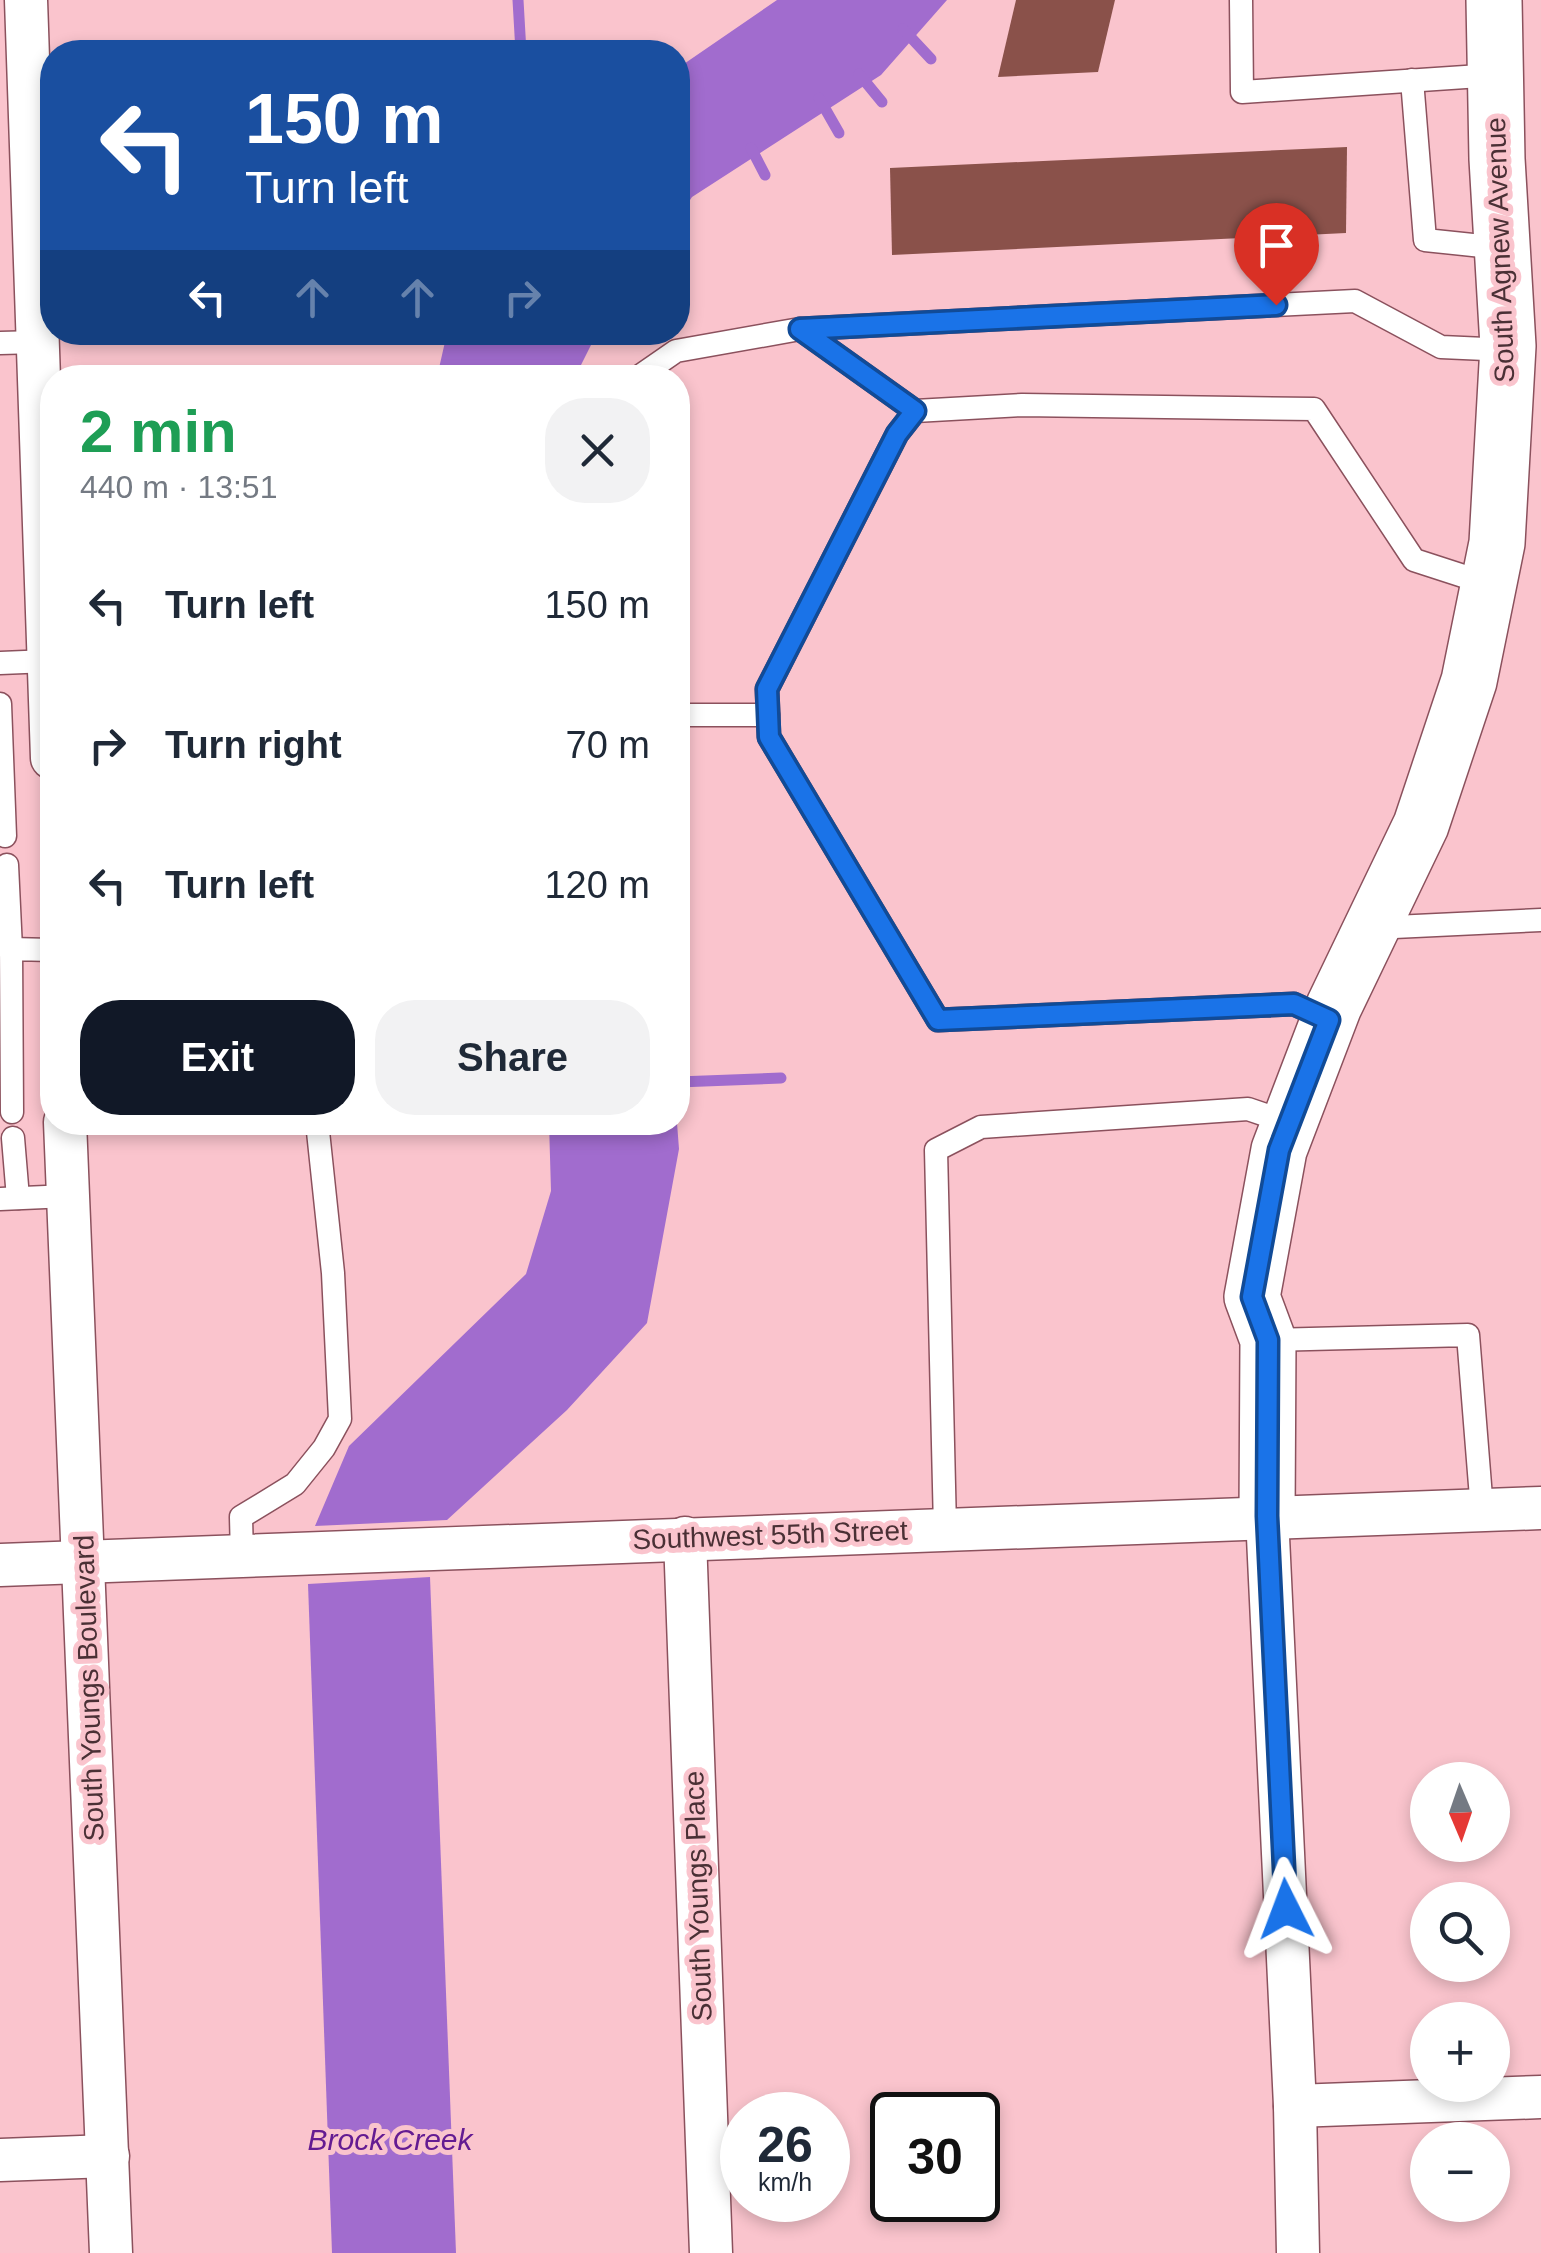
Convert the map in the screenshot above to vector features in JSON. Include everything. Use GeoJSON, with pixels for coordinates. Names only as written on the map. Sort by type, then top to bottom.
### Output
{"type":"FeatureCollection","features":[{"type":"Feature","properties":{"kind":"street"},"geometry":{"type":"LineString","coordinates":[[26,0],[19,343],[40,566]]}},
{"type":"Feature","properties":{"kind":"street","name":"South Agnew Avenue"},"geometry":{"type":"LineString","coordinates":[[1298,2253],[1295,2106],[1267,1516],[1268,1340],[1252,1297],[1279,1150],[1329,1020],[1422,826],[1470,681],[1497,543],[1508,350],[1494,0]]}},
{"type":"Feature","properties":{"kind":"street","name":"South Youngs Boulevard"},"geometry":{"type":"LineString","coordinates":[[66,1135],[111,2253]]}},
{"type":"Feature","properties":{"kind":"street","name":"Southwest 55th Street"},"geometry":{"type":"LineString","coordinates":[[0,1565],[1541,1508]]}},
{"type":"Feature","properties":{"kind":"street","name":"South Youngs Place"},"geometry":{"type":"LineString","coordinates":[[685,1538],[711,2253]]}},
{"type":"Feature","properties":{"kind":"street"},"geometry":{"type":"LineString","coordinates":[[1295,2106],[1541,2097]]}},
{"type":"Feature","properties":{"kind":"street"},"geometry":{"type":"LineString","coordinates":[[0,2160],[108,2156]]}},
{"type":"Feature","properties":{"kind":"lane"},"geometry":{"type":"LineString","coordinates":[[1241,0],[1242,92],[1495,75]]}},
{"type":"Feature","properties":{"kind":"lane"},"geometry":{"type":"LineString","coordinates":[[1412,80],[1424,240],[1502,248]]}},
{"type":"Feature","properties":{"kind":"lane"},"geometry":{"type":"LineString","coordinates":[[656,365],[676,351],[800,329],[1356,301],[1441,347],[1508,350]]}},
{"type":"Feature","properties":{"kind":"lane"},"geometry":{"type":"LineString","coordinates":[[800,329],[915,411],[1022,405],[1314,409],[1414,560],[1488,584]]}},
{"type":"Feature","properties":{"kind":"lane"},"geometry":{"type":"LineString","coordinates":[[915,411],[897,434],[767,689],[769,737],[938,1020],[1294,1004],[1329,1020]]}},
{"type":"Feature","properties":{"kind":"lane"},"geometry":{"type":"LineString","coordinates":[[0,662],[40,661]]}},
{"type":"Feature","properties":{"kind":"lane"},"geometry":{"type":"LineString","coordinates":[[0,704],[6,836]]}},
{"type":"Feature","properties":{"kind":"lane"},"geometry":{"type":"LineString","coordinates":[[690,715],[768,715]]}},
{"type":"Feature","properties":{"kind":"lane"},"geometry":{"type":"LineString","coordinates":[[7,865],[12,1112]]}},
{"type":"Feature","properties":{"kind":"lane"},"geometry":{"type":"LineString","coordinates":[[1373,928],[1541,920]]}},
{"type":"Feature","properties":{"kind":"lane"},"geometry":{"type":"LineString","coordinates":[[6,947],[40,949]]}},
{"type":"Feature","properties":{"kind":"lane"},"geometry":{"type":"LineString","coordinates":[[945,1528],[936,1150],[981,1126],[1248,1110],[1289,1123]]}},
{"type":"Feature","properties":{"kind":"lane"},"geometry":{"type":"LineString","coordinates":[[242,1557],[241,1517],[295,1484],[324,1448],[340,1419],[333,1274],[318,1135]]}},
{"type":"Feature","properties":{"kind":"lane"},"geometry":{"type":"LineString","coordinates":[[13,1138],[9,1199],[68,1196]]}},
{"type":"Feature","properties":{"kind":"lane"},"geometry":{"type":"LineString","coordinates":[[1268,1340],[1468,1334],[1482,1510]]}},
{"type":"Feature","properties":{"kind":"water"},"geometry":{"type":"Polygon","coordinates":[[[777,0],[947,0],[881,75],[690,200],[690,60],[777,0]]]}},
{"type":"Feature","properties":{"kind":"water"},"geometry":{"type":"Polygon","coordinates":[[[444,345],[591,345],[581,365],[440,365],[444,345]]]}},
{"type":"Feature","properties":{"kind":"water"},"geometry":{"type":"Polygon","coordinates":[[[549,1135],[678,1135],[679,1149],[647,1323],[567,1410],[447,1520],[315,1526],[349,1446],[526,1274],[551,1191],[549,1135]]]}},
{"type":"Feature","properties":{"kind":"water","name":"Brock Creek"},"geometry":{"type":"Polygon","coordinates":[[[430,1577],[456,2253],[332,2253],[308,1584],[430,1577]]]}},
{"type":"Feature","properties":{"kind":"building"},"geometry":{"type":"Polygon","coordinates":[[[1016,0],[1115,0],[1098,72],[998,77],[1016,0]]]}},
{"type":"Feature","properties":{"kind":"building"},"geometry":{"type":"Polygon","coordinates":[[[1347,147],[1346,233],[892,255],[890,168],[1347,147]]]}},
{"type":"Feature","properties":{"kind":"waterway"},"geometry":{"type":"LineString","coordinates":[[518,0],[520,40]]}},
{"type":"Feature","properties":{"kind":"waterway"},"geometry":{"type":"LineString","coordinates":[[903,29],[931,59]]}},
{"type":"Feature","properties":{"kind":"waterway"},"geometry":{"type":"LineString","coordinates":[[859,74],[882,102]]}},
{"type":"Feature","properties":{"kind":"waterway"},"geometry":{"type":"LineString","coordinates":[[819,98],[839,133]]}},
{"type":"Feature","properties":{"kind":"waterway"},"geometry":{"type":"LineString","coordinates":[[751,148],[765,175]]}},
{"type":"Feature","properties":{"kind":"waterway"},"geometry":{"type":"LineString","coordinates":[[690,1082],[781,1078]]}},
{"type":"Feature","properties":{"kind":"route"},"geometry":{"type":"LineString","coordinates":[[1276,305],[800,329],[915,411],[897,434],[767,689],[769,737],[938,1020],[1294,1004],[1329,1020],[1279,1150],[1252,1297],[1268,1340],[1267,1516],[1286,1909]]}}]}
